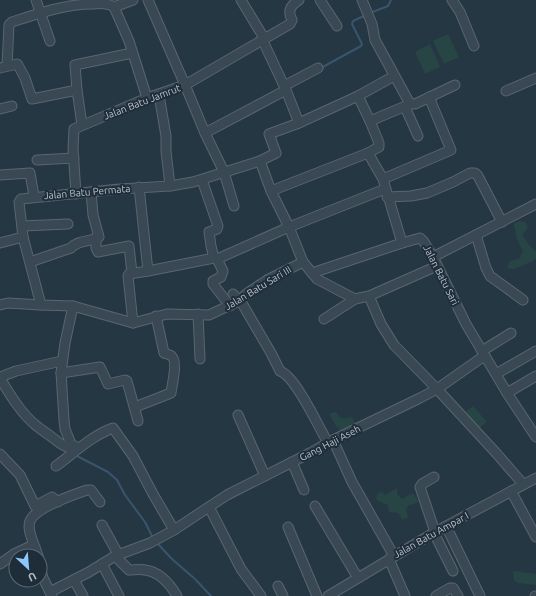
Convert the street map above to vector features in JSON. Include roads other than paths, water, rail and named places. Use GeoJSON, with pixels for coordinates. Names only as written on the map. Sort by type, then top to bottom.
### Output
{"type":"FeatureCollection","features":[{"type":"Feature","properties":{"kind":"street"},"geometry":{"type":"LineString","coordinates":[[36,0],[50,41]]}},
{"type":"Feature","properties":{"kind":"street"},"geometry":{"type":"LineString","coordinates":[[114,7],[132,0]]}},
{"type":"Feature","properties":{"kind":"street"},"geometry":{"type":"LineString","coordinates":[[148,0],[205,134],[224,172],[234,206]]}},
{"type":"Feature","properties":{"kind":"street"},"geometry":{"type":"LineString","coordinates":[[241,0],[263,38],[299,123],[358,96],[394,76]]}},
{"type":"Feature","properties":{"kind":"street"},"geometry":{"type":"LineString","coordinates":[[320,0],[337,26]]}},
{"type":"Feature","properties":{"kind":"street"},"geometry":{"type":"LineString","coordinates":[[362,0],[376,40],[407,105],[418,136]]}},
{"type":"Feature","properties":{"kind":"street"},"geometry":{"type":"LineString","coordinates":[[452,0],[460,12],[474,46]]}},
{"type":"Feature","properties":{"kind":"street","name":"Jalan Batu Jamrut"},"geometry":{"type":"LineString","coordinates":[[82,125],[147,98],[185,85],[226,62],[263,38],[292,22],[289,12],[295,1]]}},
{"type":"Feature","properties":{"kind":"street"},"geometry":{"type":"LineString","coordinates":[[77,90],[32,99],[25,78],[18,65],[3,67],[8,25],[12,22],[41,12],[61,7],[81,4],[109,4],[114,7],[129,41],[147,98]]}},
{"type":"Feature","properties":{"kind":"street"},"geometry":{"type":"LineString","coordinates":[[76,194],[73,132],[74,129],[82,125],[75,65],[132,53]]}},
{"type":"Feature","properties":{"kind":"street"},"geometry":{"type":"LineString","coordinates":[[205,134],[318,68]]}},
{"type":"Feature","properties":{"kind":"street"},"geometry":{"type":"LineString","coordinates":[[506,91],[536,78]]}},
{"type":"Feature","properties":{"kind":"street"},"geometry":{"type":"LineString","coordinates":[[370,121],[407,105],[414,104],[456,85]]}},
{"type":"Feature","properties":{"kind":"street"},"geometry":{"type":"LineString","coordinates":[[159,95],[166,136],[170,186]]}},
{"type":"Feature","properties":{"kind":"street"},"geometry":{"type":"LineString","coordinates":[[271,191],[368,153],[379,146],[370,121],[358,96]]}},
{"type":"Feature","properties":{"kind":"street"},"geometry":{"type":"LineString","coordinates":[[383,179],[452,150],[429,97]]}},
{"type":"Feature","properties":{"kind":"street"},"geometry":{"type":"LineString","coordinates":[[0,109],[12,106]]}},
{"type":"Feature","properties":{"kind":"street","name":"Jalan Batu Permata"},"geometry":{"type":"LineString","coordinates":[[42,305],[23,237],[19,202],[21,199],[34,196],[76,194],[139,187],[170,186],[202,180],[260,161],[276,153],[269,134],[299,123]]}},
{"type":"Feature","properties":{"kind":"street"},"geometry":{"type":"LineString","coordinates":[[312,273],[402,243],[383,179],[368,153]]}},
{"type":"Feature","properties":{"kind":"street"},"geometry":{"type":"LineString","coordinates":[[37,160],[74,158]]}},
{"type":"Feature","properties":{"kind":"street"},"geometry":{"type":"LineString","coordinates":[[260,161],[271,191],[289,227],[303,262],[317,279],[355,299]]}},
{"type":"Feature","properties":{"kind":"street"},"geometry":{"type":"LineString","coordinates":[[0,175],[30,173],[34,196]]}},
{"type":"Feature","properties":{"kind":"street"},"geometry":{"type":"LineString","coordinates":[[0,305],[8,303],[73,306],[133,323],[129,274],[216,258],[289,227],[386,193],[411,196],[427,193],[475,173],[502,222]]}},
{"type":"Feature","properties":{"kind":"street"},"geometry":{"type":"LineString","coordinates":[[202,180],[218,226],[217,229],[209,232],[211,246],[223,271],[221,277],[212,282],[232,301],[243,305],[280,371],[284,372],[296,386],[330,441],[391,557],[405,596]]}},
{"type":"Feature","properties":{"kind":"street"},"geometry":{"type":"LineString","coordinates":[[139,187],[148,271]]}},
{"type":"Feature","properties":{"kind":"street"},"geometry":{"type":"LineString","coordinates":[[91,192],[93,215],[99,234],[96,238],[96,248],[98,252],[129,246],[132,274]]}},
{"type":"Feature","properties":{"kind":"street"},"geometry":{"type":"LineString","coordinates":[[433,257],[536,204]]}},
{"type":"Feature","properties":{"kind":"street"},"geometry":{"type":"LineString","coordinates":[[22,226],[68,224]]}},
{"type":"Feature","properties":{"kind":"street"},"geometry":{"type":"LineString","coordinates":[[476,235],[486,268],[490,276],[523,300]]}},
{"type":"Feature","properties":{"kind":"street"},"geometry":{"type":"LineString","coordinates":[[0,243],[23,237]]}},
{"type":"Feature","properties":{"kind":"street"},"geometry":{"type":"LineString","coordinates":[[30,262],[71,248],[75,244],[96,238]]}},
{"type":"Feature","properties":{"kind":"street","name":"Jalan Batu Sari"},"geometry":{"type":"LineString","coordinates":[[402,243],[420,238],[424,242],[466,324],[507,393],[536,437]]}},
{"type":"Feature","properties":{"kind":"street","name":"Jalan Batu Sari III"},"geometry":{"type":"LineString","coordinates":[[133,323],[167,314],[210,315],[277,274],[303,262]]}},
{"type":"Feature","properties":{"kind":"street"},"geometry":{"type":"LineString","coordinates":[[324,319],[355,299],[369,296],[437,266]]}},
{"type":"Feature","properties":{"kind":"street"},"geometry":{"type":"LineString","coordinates":[[369,296],[381,324],[394,345],[437,389],[523,484]]}},
{"type":"Feature","properties":{"kind":"street"},"geometry":{"type":"LineString","coordinates":[[73,306],[61,373],[65,428],[70,444],[75,451]]}},
{"type":"Feature","properties":{"kind":"street"},"geometry":{"type":"LineString","coordinates":[[198,314],[200,359]]}},
{"type":"Feature","properties":{"kind":"street"},"geometry":{"type":"LineString","coordinates":[[135,407],[171,393],[174,360],[170,354],[164,353],[156,316]]}},
{"type":"Feature","properties":{"kind":"street","name":"Gang Haji Aseh"},"geometry":{"type":"LineString","coordinates":[[51,594],[116,555],[154,541],[174,530],[227,495],[266,476],[330,441],[437,389],[511,333]]}},
{"type":"Feature","properties":{"kind":"street"},"geometry":{"type":"LineString","coordinates":[[496,374],[536,351]]}},
{"type":"Feature","properties":{"kind":"street"},"geometry":{"type":"LineString","coordinates":[[62,361],[16,371],[0,378],[9,393],[27,416],[38,427],[62,445],[75,451]]}},
{"type":"Feature","properties":{"kind":"street"},"geometry":{"type":"LineString","coordinates":[[61,373],[100,368],[108,384],[125,380],[127,381],[138,421]]}},
{"type":"Feature","properties":{"kind":"street"},"geometry":{"type":"LineString","coordinates":[[507,393],[536,376]]}},
{"type":"Feature","properties":{"kind":"street"},"geometry":{"type":"LineString","coordinates":[[238,415],[266,476]]}},
{"type":"Feature","properties":{"kind":"street"},"geometry":{"type":"LineString","coordinates":[[56,466],[104,431],[113,428],[133,456],[158,504],[174,530]]}},
{"type":"Feature","properties":{"kind":"street"},"geometry":{"type":"LineString","coordinates":[[0,454],[20,475],[35,506],[52,497],[58,502]]}},
{"type":"Feature","properties":{"kind":"street"},"geometry":{"type":"LineString","coordinates":[[292,462],[304,490]]}},
{"type":"Feature","properties":{"kind":"street"},"geometry":{"type":"LineString","coordinates":[[434,477],[422,484],[420,487],[434,532],[452,571]]}},
{"type":"Feature","properties":{"kind":"street","name":"Jalan Batu Ampar I"},"geometry":{"type":"LineString","coordinates":[[328,596],[434,532],[536,478]]}},
{"type":"Feature","properties":{"kind":"street"},"geometry":{"type":"LineString","coordinates":[[35,548],[29,529],[30,521],[37,513],[58,502],[91,490],[100,502]]}},
{"type":"Feature","properties":{"kind":"street"},"geometry":{"type":"LineString","coordinates":[[511,491],[536,537]]}},
{"type":"Feature","properties":{"kind":"street"},"geometry":{"type":"LineString","coordinates":[[315,506],[358,578]]}},
{"type":"Feature","properties":{"kind":"street"},"geometry":{"type":"LineString","coordinates":[[209,507],[241,569],[261,596]]}},
{"type":"Feature","properties":{"kind":"street"},"geometry":{"type":"LineString","coordinates":[[102,524],[116,555],[129,570],[146,570],[160,576],[171,585],[177,596]]}},
{"type":"Feature","properties":{"kind":"street"},"geometry":{"type":"LineString","coordinates":[[446,526],[480,596]]}},
{"type":"Feature","properties":{"kind":"street"},"geometry":{"type":"LineString","coordinates":[[288,527],[317,596]]}},
{"type":"Feature","properties":{"kind":"street"},"geometry":{"type":"LineString","coordinates":[[0,564],[14,554],[34,545]]}},
{"type":"Feature","properties":{"kind":"street"},"geometry":{"type":"LineString","coordinates":[[102,564],[119,596]]}},
{"type":"Feature","properties":{"kind":"street"},"geometry":{"type":"LineString","coordinates":[[74,580],[83,596]]}},
{"type":"Feature","properties":{"kind":"street"},"geometry":{"type":"LineString","coordinates":[[278,586],[283,596]]}},
{"type":"Feature","properties":{"kind":"street"},"geometry":{"type":"LineString","coordinates":[[436,596],[450,588],[453,588],[458,596]]}},
{"type":"Feature","properties":{"kind":"waterway"},"geometry":{"type":"LineString","coordinates":[[370,13],[388,6],[391,0]]}},
{"type":"Feature","properties":{"kind":"waterway"},"geometry":{"type":"LineString","coordinates":[[321,68],[361,46],[362,44],[352,24],[353,21],[366,15]]}},
{"type":"Feature","properties":{"kind":"waterway"},"geometry":{"type":"LineString","coordinates":[[75,455],[108,472],[117,480],[125,495],[145,522],[153,538]]}},
{"type":"Feature","properties":{"kind":"waterway"},"geometry":{"type":"LineString","coordinates":[[157,543],[211,596]]}}]}
